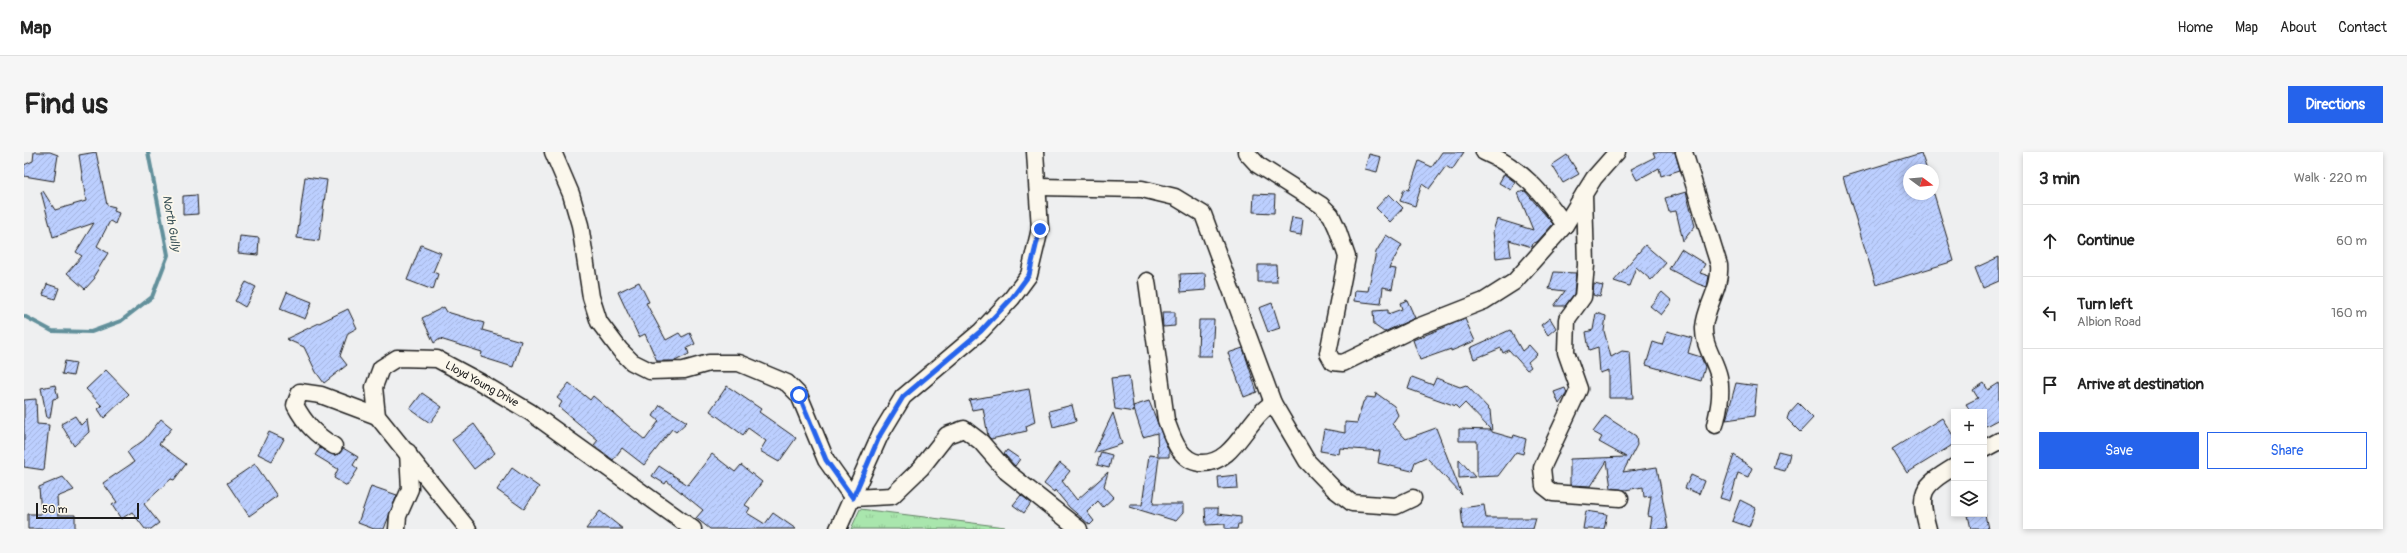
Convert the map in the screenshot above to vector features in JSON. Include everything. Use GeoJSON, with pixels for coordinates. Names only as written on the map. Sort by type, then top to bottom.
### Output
{"type":"FeatureCollection","features":[{"type":"Feature","properties":{"kind":"street"},"geometry":{"type":"LineString","coordinates":[[553,152],[572,194],[580,225],[590,297],[599,322],[620,350],[632,362],[650,371],[684,370],[709,364],[739,363],[788,383],[799,395],[826,460],[853,498]]}},
{"type":"Feature","properties":{"kind":"street"},"geometry":{"type":"LineString","coordinates":[[838,529],[880,435],[903,397],[981,331],[1012,298],[1029,275],[1040,229],[1039,187],[1035,152]]}},
{"type":"Feature","properties":{"kind":"street"},"geometry":{"type":"LineString","coordinates":[[1246,152],[1258,166],[1321,205],[1330,214],[1337,228],[1347,257],[1328,353],[1332,362],[1338,363],[1343,363],[1415,328],[1484,301],[1514,282],[1565,225],[1594,178],[1617,152]]}},
{"type":"Feature","properties":{"kind":"street"},"geometry":{"type":"LineString","coordinates":[[1484,152],[1518,170],[1541,192],[1565,225]]}},
{"type":"Feature","properties":{"kind":"street"},"geometry":{"type":"LineString","coordinates":[[1684,152],[1718,265],[1720,278],[1708,310],[1704,327],[1705,342],[1718,376],[1720,394],[1715,425]]}},
{"type":"Feature","properties":{"kind":"street"},"geometry":{"type":"LineString","coordinates":[[1039,187],[1142,189],[1175,197],[1203,214],[1273,403],[1307,461],[1335,490],[1352,503],[1396,506],[1413,498]]}},
{"type":"Feature","properties":{"kind":"street"},"geometry":{"type":"LineString","coordinates":[[1584,194],[1586,265],[1583,297],[1567,319],[1566,352],[1579,389],[1542,468],[1544,486],[1553,493],[1620,498]]}},
{"type":"Feature","properties":{"kind":"street"},"geometry":{"type":"LineString","coordinates":[[1147,281],[1166,420],[1172,438],[1181,453],[1189,460],[1197,463],[1209,463],[1220,458],[1234,446],[1259,413],[1273,403]]}},
{"type":"Feature","properties":{"kind":"street","name":"Lloyd Young Drive"},"geometry":{"type":"LineString","coordinates":[[376,416],[374,387],[381,368],[397,358],[437,359],[480,382],[530,412],[693,529]]}},
{"type":"Feature","properties":{"kind":"street"},"geometry":{"type":"LineString","coordinates":[[334,446],[317,436],[302,419],[296,405],[300,392],[321,395],[376,416],[408,452],[468,529]]}},
{"type":"Feature","properties":{"kind":"street"},"geometry":{"type":"LineString","coordinates":[[853,498],[892,496],[921,468],[947,435],[964,428],[981,442],[1007,472],[1079,529]]}},
{"type":"Feature","properties":{"kind":"street"},"geometry":{"type":"LineString","coordinates":[[1987,447],[1999,440]]}},
{"type":"Feature","properties":{"kind":"street"},"geometry":{"type":"LineString","coordinates":[[397,529],[398,516],[410,490],[408,452]]}},
{"type":"Feature","properties":{"kind":"street"},"geometry":{"type":"LineString","coordinates":[[1928,529],[1922,505],[1925,488],[1937,477],[1951,469]]}},
{"type":"Feature","properties":{"kind":"green space"},"geometry":{"type":"Polygon","coordinates":[[[860,509],[1005,527],[1006,529],[851,529],[860,509]]]}},
{"type":"Feature","properties":{"kind":"building"},"geometry":{"type":"Polygon","coordinates":[[[34,152],[50,152],[58,155],[54,181],[24,176],[24,165],[33,161],[34,152]]]}},
{"type":"Feature","properties":{"kind":"building"},"geometry":{"type":"Polygon","coordinates":[[[96,152],[107,205],[115,207],[114,211],[119,213],[115,224],[110,221],[97,246],[108,253],[94,276],[95,278],[85,289],[67,273],[82,256],[76,252],[94,223],[53,237],[41,192],[43,191],[55,210],[86,201],[79,155],[96,152]]]}},
{"type":"Feature","properties":{"kind":"building"},"geometry":{"type":"Polygon","coordinates":[[[1442,152],[1464,152],[1452,170],[1446,166],[1429,189],[1422,184],[1415,206],[1400,201],[1404,189],[1409,190],[1419,161],[1432,167],[1442,152]]]}},
{"type":"Feature","properties":{"kind":"building"},"geometry":{"type":"Polygon","coordinates":[[[1653,152],[1675,152],[1680,170],[1661,176],[1659,168],[1637,180],[1631,169],[1655,157],[1653,152]]]}},
{"type":"Feature","properties":{"kind":"building"},"geometry":{"type":"Polygon","coordinates":[[[1921,153],[1925,164],[1903,164],[1903,200],[1936,200],[1954,261],[1876,285],[1843,177],[1921,153]]]}},
{"type":"Feature","properties":{"kind":"building"},"geometry":{"type":"Polygon","coordinates":[[[1369,154],[1381,157],[1377,172],[1365,169],[1369,154]]]}},
{"type":"Feature","properties":{"kind":"building"},"geometry":{"type":"Polygon","coordinates":[[[1567,155],[1579,174],[1563,183],[1552,165],[1567,155]]]}},
{"type":"Feature","properties":{"kind":"building"},"geometry":{"type":"Polygon","coordinates":[[[1504,174],[1515,182],[1511,190],[1499,183],[1504,174]]]}},
{"type":"Feature","properties":{"kind":"building"},"geometry":{"type":"Polygon","coordinates":[[[305,177],[327,180],[319,241],[297,238],[305,177]]]}},
{"type":"Feature","properties":{"kind":"building"},"geometry":{"type":"Polygon","coordinates":[[[1525,191],[1553,224],[1537,242],[1533,243],[1532,247],[1509,240],[1511,256],[1496,258],[1493,231],[1497,219],[1533,230],[1518,193],[1525,191]]]}},
{"type":"Feature","properties":{"kind":"building"},"geometry":{"type":"Polygon","coordinates":[[[1686,192],[1695,226],[1683,241],[1676,211],[1669,212],[1665,198],[1686,192]]]}},
{"type":"Feature","properties":{"kind":"building"},"geometry":{"type":"Polygon","coordinates":[[[1254,194],[1275,195],[1274,213],[1253,212],[1254,194]]]}},
{"type":"Feature","properties":{"kind":"building"},"geometry":{"type":"Polygon","coordinates":[[[1389,194],[1403,208],[1390,222],[1376,208],[1389,194]]]}},
{"type":"Feature","properties":{"kind":"building"},"geometry":{"type":"Polygon","coordinates":[[[197,195],[198,214],[183,215],[183,196],[197,195]]]}},
{"type":"Feature","properties":{"kind":"building"},"geometry":{"type":"Polygon","coordinates":[[[1292,217],[1303,219],[1301,235],[1289,233],[1292,217]]]}},
{"type":"Feature","properties":{"kind":"building"},"geometry":{"type":"Polygon","coordinates":[[[1386,235],[1402,245],[1389,268],[1396,269],[1392,289],[1383,287],[1381,304],[1354,301],[1355,290],[1368,291],[1376,252],[1386,235]]]}},
{"type":"Feature","properties":{"kind":"building"},"geometry":{"type":"Polygon","coordinates":[[[240,236],[259,238],[258,255],[238,253],[240,236]]]}},
{"type":"Feature","properties":{"kind":"building"},"geometry":{"type":"Polygon","coordinates":[[[421,245],[441,253],[433,272],[438,274],[433,290],[407,280],[421,245]]]}},
{"type":"Feature","properties":{"kind":"building"},"geometry":{"type":"Polygon","coordinates":[[[1645,245],[1666,263],[1651,280],[1636,267],[1629,286],[1614,281],[1645,245]]]}},
{"type":"Feature","properties":{"kind":"building"},"geometry":{"type":"Polygon","coordinates":[[[1681,249],[1705,264],[1700,273],[1709,276],[1707,287],[1669,269],[1681,249]]]}},
{"type":"Feature","properties":{"kind":"building"},"geometry":{"type":"Polygon","coordinates":[[[1999,257],[1999,281],[1983,288],[1975,268],[1999,257]]]}},
{"type":"Feature","properties":{"kind":"building"},"geometry":{"type":"Polygon","coordinates":[[[1258,265],[1276,265],[1277,282],[1258,282],[1258,265]]]}},
{"type":"Feature","properties":{"kind":"building"},"geometry":{"type":"Polygon","coordinates":[[[1554,272],[1576,273],[1574,294],[1565,306],[1554,306],[1565,291],[1549,289],[1554,272]]]}},
{"type":"Feature","properties":{"kind":"building"},"geometry":{"type":"Polygon","coordinates":[[[1205,273],[1206,290],[1181,292],[1180,274],[1205,273]]]}},
{"type":"Feature","properties":{"kind":"building"},"geometry":{"type":"Polygon","coordinates":[[[246,282],[256,287],[245,307],[235,301],[246,282]]]}},
{"type":"Feature","properties":{"kind":"building"},"geometry":{"type":"Polygon","coordinates":[[[639,282],[649,302],[646,303],[666,340],[679,333],[682,337],[690,333],[695,344],[687,348],[689,354],[675,361],[657,361],[645,334],[639,337],[618,292],[639,282]]]}},
{"type":"Feature","properties":{"kind":"building"},"geometry":{"type":"Polygon","coordinates":[[[47,284],[59,288],[55,299],[43,295],[47,284]]]}},
{"type":"Feature","properties":{"kind":"building"},"geometry":{"type":"Polygon","coordinates":[[[1594,284],[1603,286],[1600,297],[1593,295],[1594,284]]]}},
{"type":"Feature","properties":{"kind":"building"},"geometry":{"type":"Polygon","coordinates":[[[287,292],[312,302],[305,319],[280,309],[287,292]]]}},
{"type":"Feature","properties":{"kind":"building"},"geometry":{"type":"Polygon","coordinates":[[[1662,292],[1672,301],[1661,315],[1650,306],[1662,292]]]}},
{"type":"Feature","properties":{"kind":"building"},"geometry":{"type":"Polygon","coordinates":[[[1407,300],[1415,318],[1384,332],[1374,325],[1373,311],[1388,310],[1388,314],[1402,309],[1400,303],[1407,300]]]}},
{"type":"Feature","properties":{"kind":"building"},"geometry":{"type":"Polygon","coordinates":[[[1272,303],[1280,328],[1268,332],[1259,308],[1272,303]]]}},
{"type":"Feature","properties":{"kind":"building"},"geometry":{"type":"Polygon","coordinates":[[[444,307],[447,312],[484,323],[482,330],[521,341],[513,367],[481,357],[482,352],[440,339],[434,343],[422,318],[444,307]]]}},
{"type":"Feature","properties":{"kind":"building"},"geometry":{"type":"Polygon","coordinates":[[[348,309],[357,328],[348,333],[340,356],[347,365],[324,383],[316,372],[304,347],[286,339],[348,309]]]}},
{"type":"Feature","properties":{"kind":"building"},"geometry":{"type":"Polygon","coordinates":[[[1162,312],[1175,312],[1175,326],[1163,327],[1162,312]]]}},
{"type":"Feature","properties":{"kind":"building"},"geometry":{"type":"Polygon","coordinates":[[[1596,313],[1606,316],[1604,331],[1611,357],[1622,351],[1630,352],[1633,398],[1609,398],[1609,370],[1600,373],[1598,347],[1589,350],[1586,332],[1593,330],[1596,313]]]}},
{"type":"Feature","properties":{"kind":"building"},"geometry":{"type":"Polygon","coordinates":[[[1550,318],[1556,328],[1548,335],[1541,325],[1550,318]]]}},
{"type":"Feature","properties":{"kind":"building"},"geometry":{"type":"Polygon","coordinates":[[[1465,319],[1475,341],[1451,351],[1451,349],[1420,360],[1413,340],[1465,319]]]}},
{"type":"Feature","properties":{"kind":"building"},"geometry":{"type":"Polygon","coordinates":[[[1199,320],[1214,320],[1212,356],[1198,356],[1199,320]]]}},
{"type":"Feature","properties":{"kind":"building"},"geometry":{"type":"Polygon","coordinates":[[[1510,330],[1522,351],[1529,345],[1537,354],[1528,362],[1531,367],[1527,370],[1509,350],[1503,353],[1501,348],[1474,359],[1470,348],[1510,330]]]}},
{"type":"Feature","properties":{"kind":"building"},"geometry":{"type":"Polygon","coordinates":[[[1667,331],[1692,338],[1688,353],[1701,357],[1705,367],[1701,381],[1646,365],[1653,342],[1662,345],[1667,331]]]}},
{"type":"Feature","properties":{"kind":"building"},"geometry":{"type":"Polygon","coordinates":[[[1243,348],[1257,392],[1244,397],[1228,353],[1243,348]]]}},
{"type":"Feature","properties":{"kind":"building"},"geometry":{"type":"Polygon","coordinates":[[[65,361],[76,363],[73,376],[62,374],[65,361]]]}},
{"type":"Feature","properties":{"kind":"building"},"geometry":{"type":"Polygon","coordinates":[[[106,370],[129,394],[104,418],[98,409],[102,406],[86,389],[106,370]]]}},
{"type":"Feature","properties":{"kind":"building"},"geometry":{"type":"Polygon","coordinates":[[[1129,376],[1134,412],[1115,409],[1111,378],[1129,376]]]}},
{"type":"Feature","properties":{"kind":"building"},"geometry":{"type":"Polygon","coordinates":[[[1412,377],[1433,385],[1436,378],[1460,387],[1466,385],[1490,410],[1492,432],[1513,438],[1514,435],[1526,439],[1523,454],[1516,452],[1498,476],[1477,477],[1477,441],[1459,441],[1459,429],[1491,430],[1465,403],[1459,409],[1456,406],[1408,389],[1412,377]]]}},
{"type":"Feature","properties":{"kind":"building"},"geometry":{"type":"Polygon","coordinates":[[[569,383],[590,400],[593,396],[645,440],[659,421],[653,416],[660,405],[687,422],[676,432],[672,429],[644,465],[622,448],[613,460],[594,445],[598,440],[559,407],[562,402],[557,398],[569,383]]]}},
{"type":"Feature","properties":{"kind":"building"},"geometry":{"type":"Polygon","coordinates":[[[1736,383],[1757,386],[1754,416],[1726,420],[1736,383]]]}},
{"type":"Feature","properties":{"kind":"building"},"geometry":{"type":"Polygon","coordinates":[[[1984,383],[1988,390],[1999,383],[1999,419],[1987,425],[1987,409],[1969,409],[1966,404],[1978,398],[1973,390],[1984,383]]]}},
{"type":"Feature","properties":{"kind":"building"},"geometry":{"type":"Polygon","coordinates":[[[55,385],[58,398],[53,399],[50,418],[47,418],[41,388],[55,385]]]}},
{"type":"Feature","properties":{"kind":"building"},"geometry":{"type":"Polygon","coordinates":[[[727,386],[761,409],[759,412],[796,438],[779,462],[760,451],[766,441],[748,428],[743,435],[710,411],[727,386]]]}},
{"type":"Feature","properties":{"kind":"building"},"geometry":{"type":"Polygon","coordinates":[[[1565,388],[1567,393],[1559,404],[1554,392],[1565,388]]]}},
{"type":"Feature","properties":{"kind":"building"},"geometry":{"type":"Polygon","coordinates":[[[1029,389],[1035,422],[1026,426],[1027,431],[991,439],[988,436],[983,408],[972,410],[969,400],[1029,389]]]}},
{"type":"Feature","properties":{"kind":"building"},"geometry":{"type":"Polygon","coordinates":[[[422,393],[442,407],[430,423],[410,409],[422,393]]]}},
{"type":"Feature","properties":{"kind":"building"},"geometry":{"type":"Polygon","coordinates":[[[1376,393],[1394,406],[1398,415],[1392,424],[1406,439],[1436,428],[1462,495],[1426,457],[1415,462],[1412,471],[1378,463],[1380,451],[1340,448],[1339,454],[1320,451],[1324,429],[1345,433],[1345,422],[1357,423],[1363,402],[1367,397],[1375,398],[1376,393]]]}},
{"type":"Feature","properties":{"kind":"building"},"geometry":{"type":"Polygon","coordinates":[[[36,399],[37,424],[49,425],[44,470],[24,467],[24,400],[36,399]]]}},
{"type":"Feature","properties":{"kind":"building"},"geometry":{"type":"Polygon","coordinates":[[[1149,401],[1169,451],[1169,457],[1159,457],[1153,504],[1183,504],[1183,513],[1176,521],[1130,507],[1130,505],[1142,505],[1149,455],[1158,456],[1157,433],[1143,437],[1133,406],[1149,401]]]}},
{"type":"Feature","properties":{"kind":"building"},"geometry":{"type":"Polygon","coordinates":[[[1798,403],[1813,418],[1800,432],[1787,419],[1789,413],[1798,403]]]}},
{"type":"Feature","properties":{"kind":"building"},"geometry":{"type":"Polygon","coordinates":[[[1072,405],[1076,421],[1053,427],[1049,411],[1072,405]]]}},
{"type":"Feature","properties":{"kind":"building"},"geometry":{"type":"Polygon","coordinates":[[[1113,413],[1122,444],[1094,453],[1113,413]]]}},
{"type":"Feature","properties":{"kind":"building"},"geometry":{"type":"Polygon","coordinates":[[[75,416],[81,425],[87,419],[89,432],[74,446],[61,424],[75,416]]]}},
{"type":"Feature","properties":{"kind":"building"},"geometry":{"type":"Polygon","coordinates":[[[1605,416],[1636,436],[1637,445],[1623,472],[1657,467],[1668,529],[1650,529],[1652,517],[1648,516],[1651,496],[1644,497],[1643,487],[1625,490],[1611,488],[1607,461],[1591,486],[1570,485],[1570,459],[1626,457],[1599,442],[1602,437],[1593,432],[1605,416]]]}},
{"type":"Feature","properties":{"kind":"building"},"geometry":{"type":"Polygon","coordinates":[[[1942,418],[1951,432],[1951,446],[1907,473],[1892,449],[1942,418]]]}},
{"type":"Feature","properties":{"kind":"building"},"geometry":{"type":"Polygon","coordinates":[[[161,419],[172,428],[159,444],[186,464],[174,480],[171,479],[144,504],[159,523],[151,529],[145,529],[132,512],[121,519],[112,505],[117,502],[103,483],[134,462],[127,452],[144,440],[161,419]]]}},
{"type":"Feature","properties":{"kind":"building"},"geometry":{"type":"Polygon","coordinates":[[[474,424],[495,453],[474,469],[452,440],[474,424]]]}},
{"type":"Feature","properties":{"kind":"building"},"geometry":{"type":"Polygon","coordinates":[[[269,432],[284,439],[272,461],[258,454],[269,432]]]}},
{"type":"Feature","properties":{"kind":"building"},"geometry":{"type":"Polygon","coordinates":[[[320,448],[334,455],[339,454],[343,448],[358,457],[353,465],[358,469],[347,486],[334,478],[338,469],[315,455],[320,448]]]}},
{"type":"Feature","properties":{"kind":"building"},"geometry":{"type":"Polygon","coordinates":[[[1007,450],[1020,459],[1015,466],[1004,454],[1007,450]]]}},
{"type":"Feature","properties":{"kind":"building"},"geometry":{"type":"Polygon","coordinates":[[[1778,451],[1790,454],[1785,471],[1773,468],[1778,451]]]}},
{"type":"Feature","properties":{"kind":"building"},"geometry":{"type":"Polygon","coordinates":[[[1101,452],[1112,455],[1109,468],[1097,465],[1101,452]]]}},
{"type":"Feature","properties":{"kind":"building"},"geometry":{"type":"Polygon","coordinates":[[[712,454],[735,472],[741,465],[762,482],[745,505],[750,508],[747,513],[765,524],[773,513],[796,529],[710,529],[696,518],[703,510],[667,481],[665,484],[652,476],[659,466],[688,485],[712,454]]]}},
{"type":"Feature","properties":{"kind":"building"},"geometry":{"type":"Polygon","coordinates":[[[1734,455],[1752,468],[1748,477],[1738,473],[1730,501],[1720,498],[1734,455]]]}},
{"type":"Feature","properties":{"kind":"building"},"geometry":{"type":"Polygon","coordinates":[[[1459,459],[1475,477],[1459,478],[1459,459]]]}},
{"type":"Feature","properties":{"kind":"building"},"geometry":{"type":"Polygon","coordinates":[[[1060,463],[1070,471],[1062,481],[1077,500],[1108,472],[1104,486],[1114,497],[1103,507],[1098,501],[1087,512],[1094,521],[1090,525],[1069,507],[1055,490],[1054,492],[1044,484],[1060,463]]]}},
{"type":"Feature","properties":{"kind":"building"},"geometry":{"type":"Polygon","coordinates":[[[255,464],[277,496],[249,516],[227,483],[255,464]]]}},
{"type":"Feature","properties":{"kind":"building"},"geometry":{"type":"Polygon","coordinates":[[[512,468],[539,487],[524,509],[497,490],[512,468]]]}},
{"type":"Feature","properties":{"kind":"building"},"geometry":{"type":"Polygon","coordinates":[[[1237,475],[1238,488],[1219,489],[1218,477],[1237,475]]]}},
{"type":"Feature","properties":{"kind":"building"},"geometry":{"type":"Polygon","coordinates":[[[1691,475],[1704,481],[1699,494],[1685,488],[1691,475]]]}},
{"type":"Feature","properties":{"kind":"building"},"geometry":{"type":"Polygon","coordinates":[[[63,477],[74,490],[57,497],[58,515],[75,515],[75,529],[28,529],[28,514],[41,514],[39,487],[63,477]]]}},
{"type":"Feature","properties":{"kind":"building"},"geometry":{"type":"Polygon","coordinates":[[[371,486],[397,495],[384,529],[374,529],[358,523],[371,486]]]}},
{"type":"Feature","properties":{"kind":"building"},"geometry":{"type":"Polygon","coordinates":[[[1021,495],[1031,503],[1024,513],[1013,505],[1021,495]]]}},
{"type":"Feature","properties":{"kind":"building"},"geometry":{"type":"Polygon","coordinates":[[[1740,500],[1756,508],[1749,527],[1732,521],[1740,500]]]}},
{"type":"Feature","properties":{"kind":"building"},"geometry":{"type":"Polygon","coordinates":[[[1484,505],[1486,518],[1536,518],[1533,529],[1463,529],[1461,508],[1484,505]]]}},
{"type":"Feature","properties":{"kind":"building"},"geometry":{"type":"Polygon","coordinates":[[[1205,508],[1218,508],[1218,514],[1241,517],[1241,524],[1238,524],[1237,529],[1225,529],[1225,524],[1206,525],[1205,508]]]}},
{"type":"Feature","properties":{"kind":"building"},"geometry":{"type":"Polygon","coordinates":[[[600,511],[623,529],[586,529],[600,511]]]}},
{"type":"Feature","properties":{"kind":"building"},"geometry":{"type":"Polygon","coordinates":[[[1586,511],[1607,514],[1604,529],[1583,529],[1586,511]]]}},
{"type":"Feature","properties":{"kind":"building"},"geometry":{"type":"Polygon","coordinates":[[[1968,517],[1986,517],[1988,529],[1971,529],[1968,517]]]}},
{"type":"Feature","properties":{"kind":"waterway","name":"North Gully"},"geometry":{"type":"LineString","coordinates":[[24,316],[52,331],[91,332],[121,321],[152,297],[168,255],[148,152]]}},
{"type":"Feature","properties":{"kind":"route"},"geometry":{"type":"LineString","coordinates":[[799,395],[826,460],[853,498],[880,435],[903,397],[981,331],[1012,298],[1029,275],[1040,229]]}}]}
